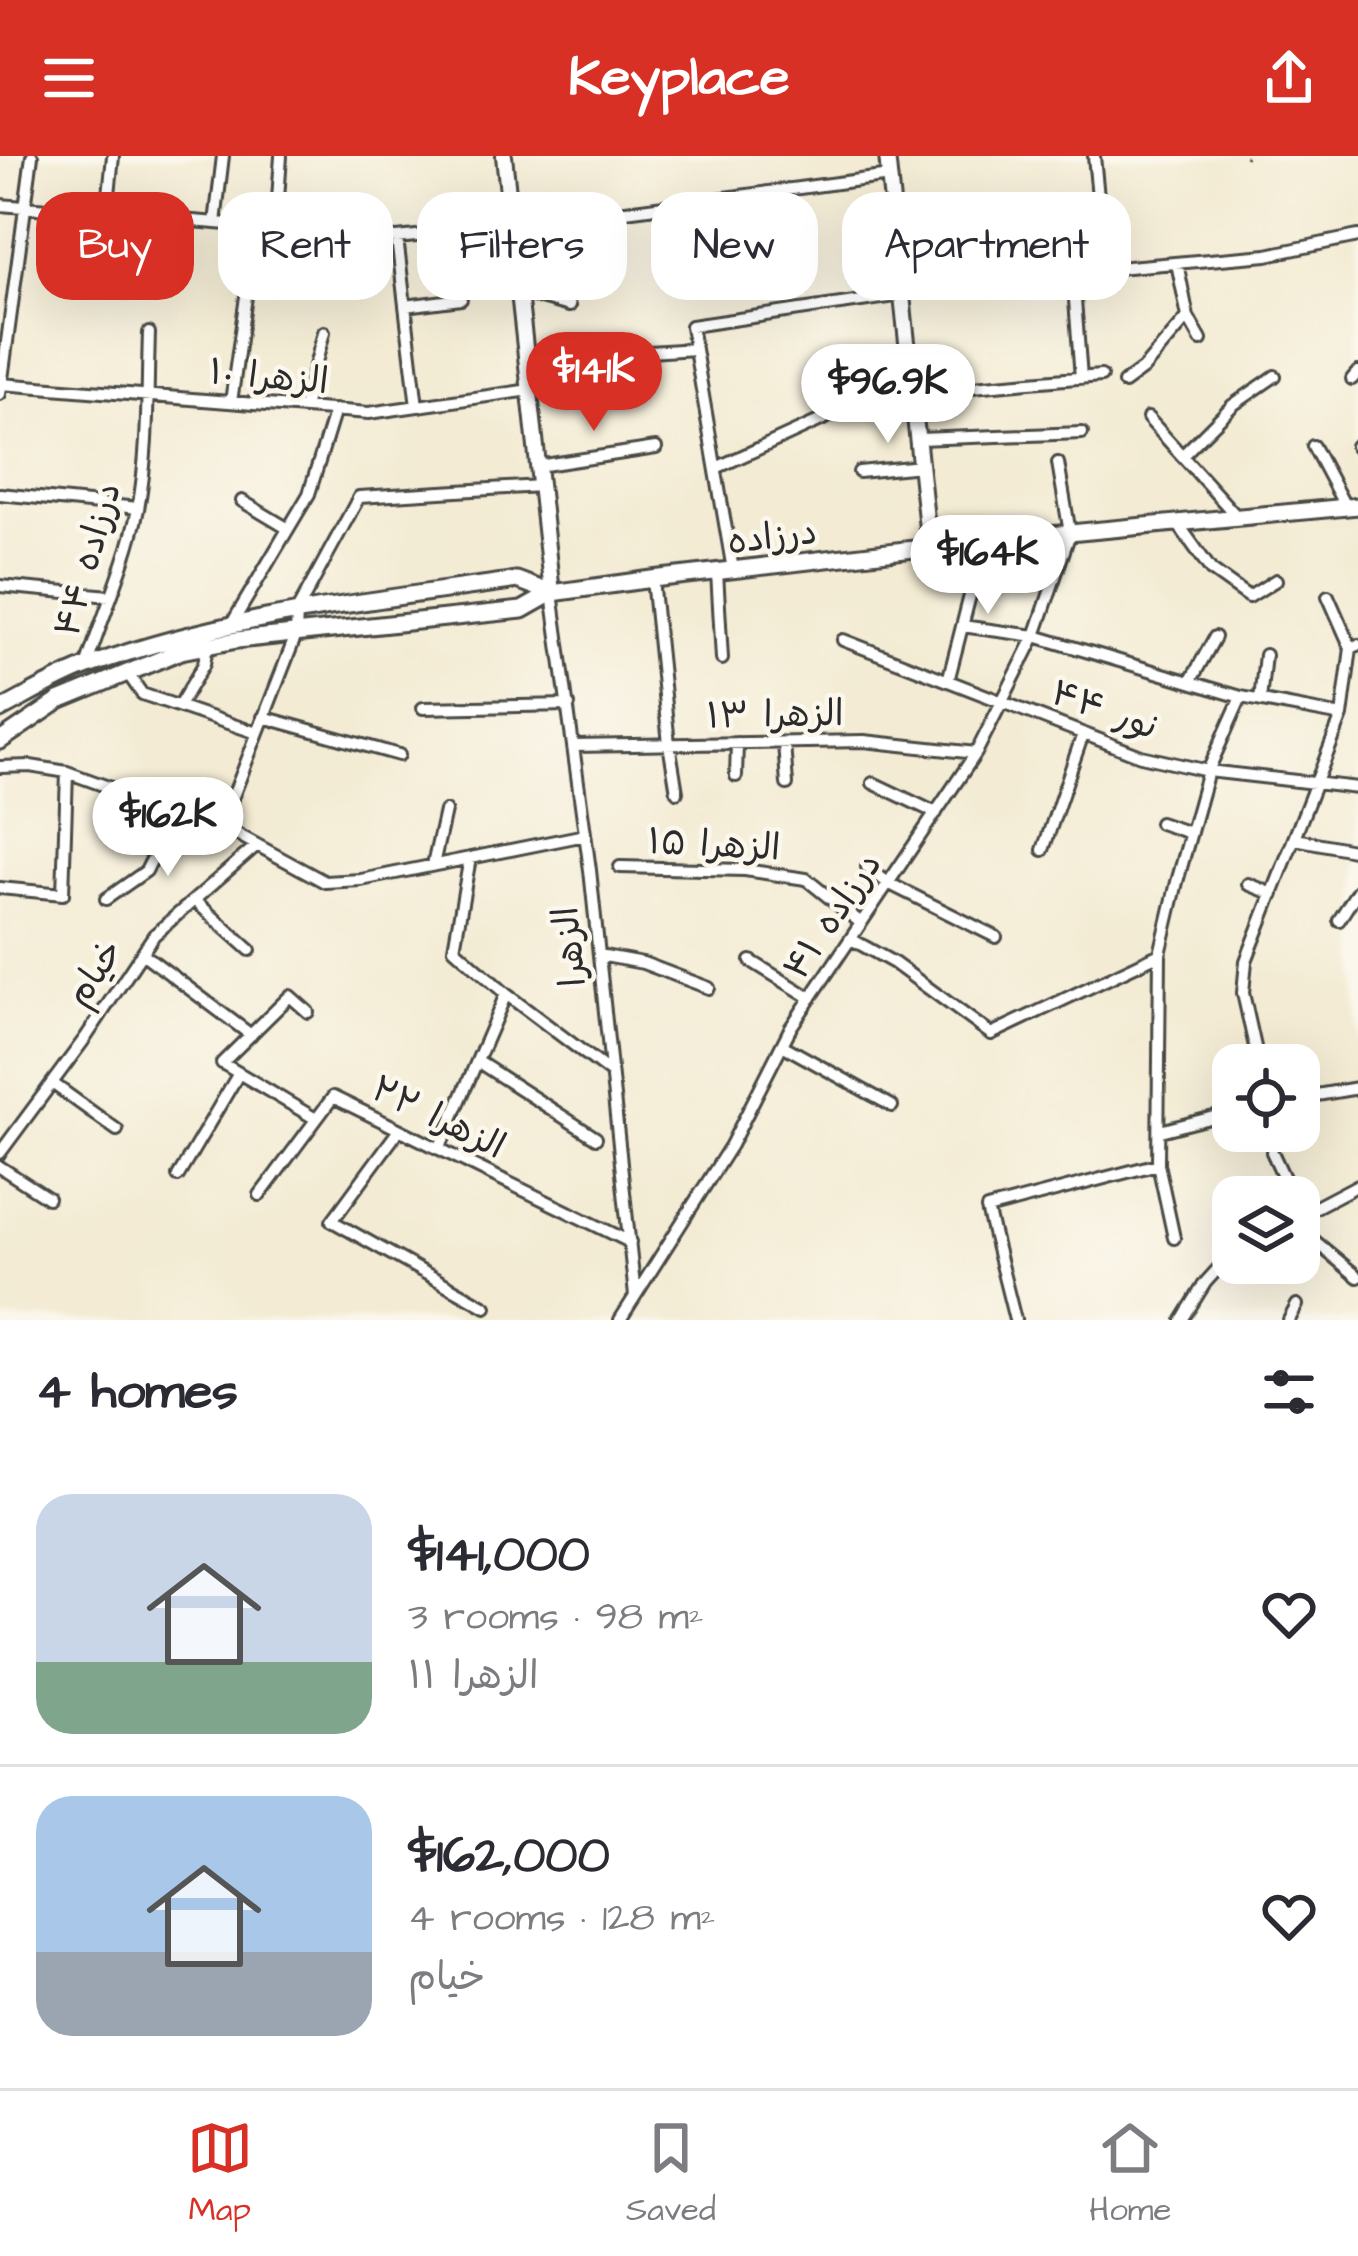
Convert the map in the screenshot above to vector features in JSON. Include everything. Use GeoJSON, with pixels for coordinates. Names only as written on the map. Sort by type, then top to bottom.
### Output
{"type":"FeatureCollection","features":[{"type":"Feature","properties":{"kind":"main road","name":"درزاده"},"geometry":{"type":"LineString","coordinates":[[0,742],[59,701],[181,651],[208,646],[523,610],[552,593],[652,579],[984,541],[1352,507]]}},
{"type":"Feature","properties":{"kind":"main road","name":"درزاده"},"geometry":{"type":"LineString","coordinates":[[0,710],[86,667],[177,637],[297,611],[517,580],[552,593]]}},
{"type":"Feature","properties":{"kind":"street"},"geometry":{"type":"LineString","coordinates":[[0,394],[32,156]]}},
{"type":"Feature","properties":{"kind":"street"},"geometry":{"type":"LineString","coordinates":[[109,192],[113,156]]}},
{"type":"Feature","properties":{"kind":"street"},"geometry":{"type":"LineString","coordinates":[[214,223],[223,156]]}},
{"type":"Feature","properties":{"kind":"street"},"geometry":{"type":"LineString","coordinates":[[278,192],[281,156]]}},
{"type":"Feature","properties":{"kind":"street"},"geometry":{"type":"LineString","coordinates":[[504,156],[508,192]]}},
{"type":"Feature","properties":{"kind":"street"},"geometry":{"type":"LineString","coordinates":[[887,156],[892,192]]}},
{"type":"Feature","properties":{"kind":"street"},"geometry":{"type":"LineString","coordinates":[[1094,156],[1098,192]]}},
{"type":"Feature","properties":{"kind":"street"},"geometry":{"type":"LineString","coordinates":[[627,211],[890,176]]}},
{"type":"Feature","properties":{"kind":"street"},"geometry":{"type":"LineString","coordinates":[[0,205],[36,208]]}},
{"type":"Feature","properties":{"kind":"street"},"geometry":{"type":"LineString","coordinates":[[194,221],[218,223]]}},
{"type":"Feature","properties":{"kind":"street"},"geometry":{"type":"LineString","coordinates":[[393,238],[417,236]]}},
{"type":"Feature","properties":{"kind":"street"},"geometry":{"type":"LineString","coordinates":[[1131,267],[1267,255],[1358,236]]}},
{"type":"Feature","properties":{"kind":"street"},"geometry":{"type":"LineString","coordinates":[[397,238],[417,406]]}},
{"type":"Feature","properties":{"kind":"street"},"geometry":{"type":"LineString","coordinates":[[1177,263],[1189,316],[1201,340]]}},
{"type":"Feature","properties":{"kind":"street"},"geometry":{"type":"LineString","coordinates":[[231,402],[245,300]]}},
{"type":"Feature","properties":{"kind":"street"},"geometry":{"type":"LineString","coordinates":[[405,306],[453,300]]}},
{"type":"Feature","properties":{"kind":"street"},"geometry":{"type":"LineString","coordinates":[[520,300],[552,593]]}},
{"type":"Feature","properties":{"kind":"street"},"geometry":{"type":"LineString","coordinates":[[550,300],[569,305]]}},
{"type":"Feature","properties":{"kind":"street"},"geometry":{"type":"LineString","coordinates":[[722,659],[725,571],[716,468],[691,326],[868,300]]}},
{"type":"Feature","properties":{"kind":"street"},"geometry":{"type":"LineString","coordinates":[[903,300],[929,547]]}},
{"type":"Feature","properties":{"kind":"street"},"geometry":{"type":"LineString","coordinates":[[1075,300],[1081,377]]}},
{"type":"Feature","properties":{"kind":"street"},"geometry":{"type":"LineString","coordinates":[[1124,383],[1143,369],[1189,316]]}},
{"type":"Feature","properties":{"kind":"street"},"geometry":{"type":"LineString","coordinates":[[304,408],[325,332]]}},
{"type":"Feature","properties":{"kind":"street","name":"درزاده ۴۴"},"geometry":{"type":"LineString","coordinates":[[86,667],[138,508],[147,437],[149,333]]}},
{"type":"Feature","properties":{"kind":"street"},"geometry":{"type":"LineString","coordinates":[[649,352],[695,349]]}},
{"type":"Feature","properties":{"kind":"street"},"geometry":{"type":"LineString","coordinates":[[716,468],[854,405],[913,392],[1101,376]]}},
{"type":"Feature","properties":{"kind":"street"},"geometry":{"type":"LineString","coordinates":[[1183,455],[1233,405],[1275,376]]}},
{"type":"Feature","properties":{"kind":"street","name":"الزهرا ۱۰"},"geometry":{"type":"LineString","coordinates":[[2,384],[369,413],[530,390]]}},
{"type":"Feature","properties":{"kind":"street"},"geometry":{"type":"LineString","coordinates":[[231,625],[309,494],[335,410]]}},
{"type":"Feature","properties":{"kind":"street"},"geometry":{"type":"LineString","coordinates":[[1148,418],[1238,518]]}},
{"type":"Feature","properties":{"kind":"street"},"geometry":{"type":"LineString","coordinates":[[918,439],[1082,434]]}},
{"type":"Feature","properties":{"kind":"street"},"geometry":{"type":"LineString","coordinates":[[1313,446],[1352,507]]}},
{"type":"Feature","properties":{"kind":"street"},"geometry":{"type":"LineString","coordinates":[[538,466],[656,448]]}},
{"type":"Feature","properties":{"kind":"street"},"geometry":{"type":"LineString","coordinates":[[1058,463],[1070,533]]}},
{"type":"Feature","properties":{"kind":"street"},"geometry":{"type":"LineString","coordinates":[[859,472],[921,466]]}},
{"type":"Feature","properties":{"kind":"street"},"geometry":{"type":"LineString","coordinates":[[220,827],[296,634],[297,611],[359,497],[541,486]]}},
{"type":"Feature","properties":{"kind":"street"},"geometry":{"type":"LineString","coordinates":[[0,494],[138,508]]}},
{"type":"Feature","properties":{"kind":"street"},"geometry":{"type":"LineString","coordinates":[[242,502],[287,528]]}},
{"type":"Feature","properties":{"kind":"street"},"geometry":{"type":"LineString","coordinates":[[1178,524],[1211,570],[1249,598],[1276,580]]}},
{"type":"Feature","properties":{"kind":"street","name":"درزاده ۴۱"},"geometry":{"type":"LineString","coordinates":[[620,1320],[731,1145],[811,998],[976,753],[1035,636],[1070,533]]}},
{"type":"Feature","properties":{"kind":"street"},"geometry":{"type":"LineString","coordinates":[[948,681],[984,541]]}},
{"type":"Feature","properties":{"kind":"street"},"geometry":{"type":"LineString","coordinates":[[652,579],[677,792]]}},
{"type":"Feature","properties":{"kind":"street"},"geometry":{"type":"LineString","coordinates":[[0,586],[110,596]]}},
{"type":"Feature","properties":{"kind":"street","name":"الزهرا"},"geometry":{"type":"LineString","coordinates":[[552,593],[585,835],[635,1296]]}},
{"type":"Feature","properties":{"kind":"street"},"geometry":{"type":"LineString","coordinates":[[1254,1044],[1243,993],[1246,961],[1342,716],[1355,646],[1328,596]]}},
{"type":"Feature","properties":{"kind":"street"},"geometry":{"type":"LineString","coordinates":[[962,626],[1035,636],[1241,697],[1342,716]]}},
{"type":"Feature","properties":{"kind":"street"},"geometry":{"type":"LineString","coordinates":[[1190,682],[1215,637]]}},
{"type":"Feature","properties":{"kind":"street","name":"نور ۴۴"},"geometry":{"type":"LineString","coordinates":[[843,640],[1141,757],[1208,771],[1358,788]]}},
{"type":"Feature","properties":{"kind":"street"},"geometry":{"type":"LineString","coordinates":[[178,706],[204,664],[208,646]]}},
{"type":"Feature","properties":{"kind":"street"},"geometry":{"type":"LineString","coordinates":[[1260,700],[1265,655]]}},
{"type":"Feature","properties":{"kind":"street"},"geometry":{"type":"LineString","coordinates":[[127,671],[142,694],[257,733]]}},
{"type":"Feature","properties":{"kind":"street"},"geometry":{"type":"LineString","coordinates":[[1174,1238],[1158,1164],[1160,954],[1208,771],[1241,697]]}},
{"type":"Feature","properties":{"kind":"street"},"geometry":{"type":"LineString","coordinates":[[423,708],[569,704]]}},
{"type":"Feature","properties":{"kind":"street"},"geometry":{"type":"LineString","coordinates":[[263,718],[399,755]]}},
{"type":"Feature","properties":{"kind":"street"},"geometry":{"type":"LineString","coordinates":[[1043,850],[1083,734]]}},
{"type":"Feature","properties":{"kind":"street","name":"الزهرا ۱۳"},"geometry":{"type":"LineString","coordinates":[[574,746],[864,742],[976,753]]}},
{"type":"Feature","properties":{"kind":"street"},"geometry":{"type":"LineString","coordinates":[[736,776],[737,743]]}},
{"type":"Feature","properties":{"kind":"street"},"geometry":{"type":"LineString","coordinates":[[784,743],[787,784]]}},
{"type":"Feature","properties":{"kind":"street"},"geometry":{"type":"LineString","coordinates":[[0,767],[67,772],[220,827],[325,881],[361,880],[585,835]]}},
{"type":"Feature","properties":{"kind":"street"},"geometry":{"type":"LineString","coordinates":[[0,888],[63,894],[67,772]]}},
{"type":"Feature","properties":{"kind":"street"},"geometry":{"type":"LineString","coordinates":[[873,783],[936,813]]}},
{"type":"Feature","properties":{"kind":"street"},"geometry":{"type":"LineString","coordinates":[[434,865],[446,811]]}},
{"type":"Feature","properties":{"kind":"street"},"geometry":{"type":"LineString","coordinates":[[106,898],[146,871],[176,812]]}},
{"type":"Feature","properties":{"kind":"street"},"geometry":{"type":"LineString","coordinates":[[1160,823],[1190,833]]}},
{"type":"Feature","properties":{"kind":"street"},"geometry":{"type":"LineString","coordinates":[[1295,839],[1358,851]]}},
{"type":"Feature","properties":{"kind":"street","name":"خیام"},"geometry":{"type":"LineString","coordinates":[[0,1153],[154,935],[257,845]]}},
{"type":"Feature","properties":{"kind":"street"},"geometry":{"type":"LineString","coordinates":[[470,858],[454,949],[611,1073]]}},
{"type":"Feature","properties":{"kind":"street","name":"الزهرا ۱۵"},"geometry":{"type":"LineString","coordinates":[[620,867],[745,870],[806,879],[861,923]]}},
{"type":"Feature","properties":{"kind":"street"},"geometry":{"type":"LineString","coordinates":[[867,867],[888,883],[995,937]]}},
{"type":"Feature","properties":{"kind":"street"},"geometry":{"type":"LineString","coordinates":[[1248,884],[1273,894]]}},
{"type":"Feature","properties":{"kind":"street"},"geometry":{"type":"LineString","coordinates":[[1340,920],[1358,890]]}},
{"type":"Feature","properties":{"kind":"street"},"geometry":{"type":"LineString","coordinates":[[194,900],[250,950]]}},
{"type":"Feature","properties":{"kind":"street"},"geometry":{"type":"LineString","coordinates":[[850,939],[894,963],[991,1034],[1160,954]]}},
{"type":"Feature","properties":{"kind":"street"},"geometry":{"type":"LineString","coordinates":[[142,953],[250,1035]]}},
{"type":"Feature","properties":{"kind":"street"},"geometry":{"type":"LineString","coordinates":[[599,955],[644,963],[709,988]]}},
{"type":"Feature","properties":{"kind":"street"},"geometry":{"type":"LineString","coordinates":[[751,961],[811,998]]}},
{"type":"Feature","properties":{"kind":"street"},"geometry":{"type":"LineString","coordinates":[[439,1149],[506,994]]}},
{"type":"Feature","properties":{"kind":"street"},"geometry":{"type":"LineString","coordinates":[[308,1012],[290,996],[222,1064],[316,1119]]}},
{"type":"Feature","properties":{"kind":"street"},"geometry":{"type":"LineString","coordinates":[[782,1045],[892,1106]]}},
{"type":"Feature","properties":{"kind":"street"},"geometry":{"type":"LineString","coordinates":[[478,1061],[596,1138]]}},
{"type":"Feature","properties":{"kind":"street"},"geometry":{"type":"LineString","coordinates":[[178,1176],[239,1073]]}},
{"type":"Feature","properties":{"kind":"street"},"geometry":{"type":"LineString","coordinates":[[52,1083],[117,1130]]}},
{"type":"Feature","properties":{"kind":"street"},"geometry":{"type":"LineString","coordinates":[[1320,1094],[1358,1088]]}},
{"type":"Feature","properties":{"kind":"street","name":"الزهرا ۲۲"},"geometry":{"type":"LineString","coordinates":[[260,1196],[332,1097],[630,1242]]}},
{"type":"Feature","properties":{"kind":"street"},"geometry":{"type":"LineString","coordinates":[[1160,1131],[1212,1117]]}},
{"type":"Feature","properties":{"kind":"street"},"geometry":{"type":"LineString","coordinates":[[399,1130],[332,1221],[487,1307]]}},
{"type":"Feature","properties":{"kind":"street"},"geometry":{"type":"LineString","coordinates":[[1272,1152],[1283,1176]]}},
{"type":"Feature","properties":{"kind":"street"},"geometry":{"type":"LineString","coordinates":[[1015,1320],[987,1209],[1158,1164]]}},
{"type":"Feature","properties":{"kind":"street"},"geometry":{"type":"LineString","coordinates":[[0,1167],[48,1198]]}},
{"type":"Feature","properties":{"kind":"street"},"geometry":{"type":"LineString","coordinates":[[1320,1206],[1358,1185]]}},
{"type":"Feature","properties":{"kind":"street"},"geometry":{"type":"LineString","coordinates":[[1320,1239],[1358,1277]]}},
{"type":"Feature","properties":{"kind":"street"},"geometry":{"type":"LineString","coordinates":[[1182,1320],[1212,1274]]}},
{"type":"Feature","properties":{"kind":"street"},"geometry":{"type":"LineString","coordinates":[[1288,1320],[1297,1305]]}}]}
